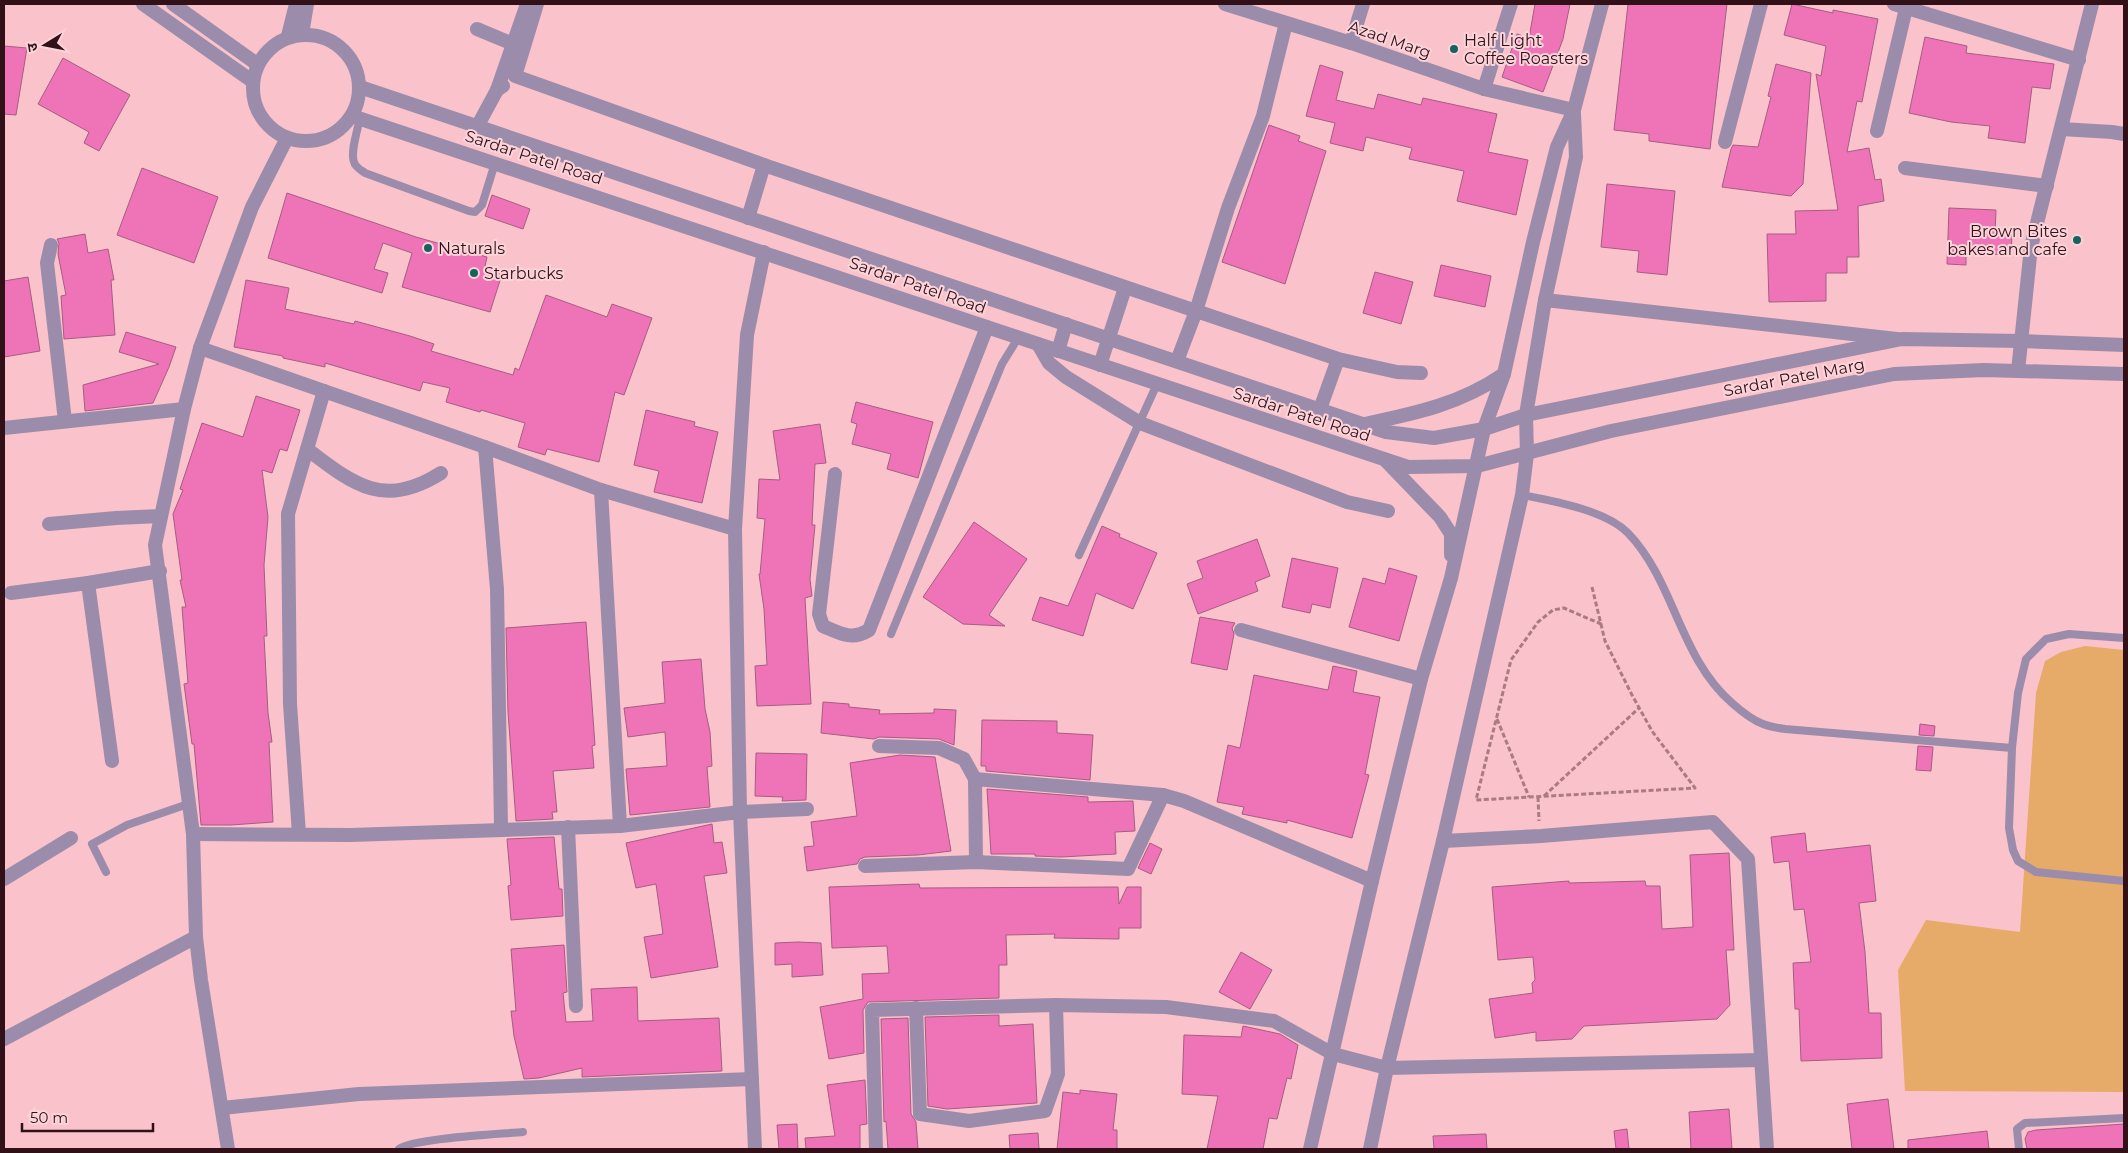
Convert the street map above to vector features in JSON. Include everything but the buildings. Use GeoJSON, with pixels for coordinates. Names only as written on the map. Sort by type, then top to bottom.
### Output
{"type":"FeatureCollection","features":[{"type":"Feature","properties":{"kind":"street"},"geometry":{"type":"LineString","coordinates":[[143,4],[252,81]]}},
{"type":"Feature","properties":{"kind":"street"},"geometry":{"type":"LineString","coordinates":[[173,4],[257,64]]}},
{"type":"Feature","properties":{"kind":"street"},"geometry":{"type":"LineString","coordinates":[[288,36],[296,4]]}},
{"type":"Feature","properties":{"kind":"street"},"geometry":{"type":"LineString","coordinates":[[302,34],[307,4]]}},
{"type":"Feature","properties":{"kind":"street"},"geometry":{"type":"LineString","coordinates":[[477,127],[497,90],[527,4]]}},
{"type":"Feature","properties":{"kind":"street"},"geometry":{"type":"LineString","coordinates":[[497,90],[515,76],[538,4]]}},
{"type":"Feature","properties":{"kind":"street","name":"Azad Marg"},"geometry":{"type":"LineString","coordinates":[[1225,4],[1351,43],[1484,89],[1574,110]]}},
{"type":"Feature","properties":{"kind":"street"},"geometry":{"type":"LineString","coordinates":[[1351,43],[1363,4]]}},
{"type":"Feature","properties":{"kind":"street"},"geometry":{"type":"LineString","coordinates":[[1484,89],[1511,4]]}},
{"type":"Feature","properties":{"kind":"street"},"geometry":{"type":"LineString","coordinates":[[1310,1149],[1421,678],[1451,578],[1484,429],[1504,374],[1533,242],[1557,147],[1574,110],[1602,4]]}},
{"type":"Feature","properties":{"kind":"street"},"geometry":{"type":"LineString","coordinates":[[1725,142],[1761,4]]}},
{"type":"Feature","properties":{"kind":"street"},"geometry":{"type":"LineString","coordinates":[[2018,371],[2032,247],[2092,4]]}},
{"type":"Feature","properties":{"kind":"street"},"geometry":{"type":"LineString","coordinates":[[1877,131],[1902,5],[2078,60]]}},
{"type":"Feature","properties":{"kind":"street"},"geometry":{"type":"LineString","coordinates":[[1177,362],[1196,311],[1228,208],[1263,116],[1286,23]]}},
{"type":"Feature","properties":{"kind":"street"},"geometry":{"type":"LineString","coordinates":[[477,29],[513,44]]}},
{"type":"Feature","properties":{"kind":"street"},"geometry":{"type":"LineString","coordinates":[[302,34],[324,37],[342,48],[355,66],[360,87],[356,117],[324,138],[302,142],[287,138],[272,130],[260,116],[253,99],[252,81],[257,64],[270,47],[288,36],[302,34]]}},
{"type":"Feature","properties":{"kind":"street"},"geometry":{"type":"LineString","coordinates":[[515,76],[764,165],[1338,359],[1397,372],[1421,373]]}},
{"type":"Feature","properties":{"kind":"street","name":"Sardar Patel Road"},"geometry":{"type":"LineString","coordinates":[[360,87],[1386,432],[1434,438],[1484,429],[1526,415],[1902,339]]}},
{"type":"Feature","properties":{"kind":"street"},"geometry":{"type":"LineString","coordinates":[[1370,1149],[1387,1068],[1443,841],[1522,495],[1527,454],[1526,415],[1545,300],[1576,157],[1574,110]]}},
{"type":"Feature","properties":{"kind":"street","name":"Sardar Patel Road"},"geometry":{"type":"LineString","coordinates":[[356,117],[1408,467],[1477,466]]}},
{"type":"Feature","properties":{"kind":"street"},"geometry":{"type":"LineString","coordinates":[[2061,129],[2124,134]]}},
{"type":"Feature","properties":{"kind":"street"},"geometry":{"type":"LineString","coordinates":[[228,1149],[196,937],[193,834],[160,571],[155,545],[184,409],[200,348],[252,207],[287,138]]}},
{"type":"Feature","properties":{"kind":"street"},"geometry":{"type":"LineString","coordinates":[[748,218],[764,165]]}},
{"type":"Feature","properties":{"kind":"street"},"geometry":{"type":"LineString","coordinates":[[1905,168],[2047,186]]}},
{"type":"Feature","properties":{"kind":"street"},"geometry":{"type":"LineString","coordinates":[[51,245],[47,263],[65,421]]}},
{"type":"Feature","properties":{"kind":"street"},"geometry":{"type":"LineString","coordinates":[[755,1149],[740,812],[735,529],[747,335],[764,252]]}},
{"type":"Feature","properties":{"kind":"street"},"geometry":{"type":"LineString","coordinates":[[1100,365],[1126,288]]}},
{"type":"Feature","properties":{"kind":"street"},"geometry":{"type":"LineString","coordinates":[[1545,300],[1902,339],[2020,340],[2124,345]]}},
{"type":"Feature","properties":{"kind":"street"},"geometry":{"type":"LineString","coordinates":[[1058,351],[1066,324]]}},
{"type":"Feature","properties":{"kind":"street"},"geometry":{"type":"LineString","coordinates":[[835,474],[819,614],[823,626],[848,637],[861,635],[869,630],[987,327]]}},
{"type":"Feature","properties":{"kind":"street"},"geometry":{"type":"LineString","coordinates":[[1038,344],[1049,363],[1140,423],[1347,502],[1388,511]]}},
{"type":"Feature","properties":{"kind":"street"},"geometry":{"type":"LineString","coordinates":[[200,348],[485,447],[601,490],[735,529]]}},
{"type":"Feature","properties":{"kind":"street"},"geometry":{"type":"LineString","coordinates":[[1320,409],[1338,359]]}},
{"type":"Feature","properties":{"kind":"street","name":"Sardar Patel Marg"},"geometry":{"type":"LineString","coordinates":[[1477,466],[1611,431],[1894,374],[1984,370],[2124,374]]}},
{"type":"Feature","properties":{"kind":"street"},"geometry":{"type":"LineString","coordinates":[[1364,424],[1426,411],[1482,389],[1504,374]]}},
{"type":"Feature","properties":{"kind":"street"},"geometry":{"type":"LineString","coordinates":[[298,834],[290,704],[288,514],[324,391]]}},
{"type":"Feature","properties":{"kind":"street"},"geometry":{"type":"LineString","coordinates":[[4,428],[184,409]]}},
{"type":"Feature","properties":{"kind":"street"},"geometry":{"type":"LineString","coordinates":[[485,447],[497,589],[501,828]]}},
{"type":"Feature","properties":{"kind":"street"},"geometry":{"type":"LineString","coordinates":[[307,449],[343,476],[373,490],[401,490],[424,483],[441,472]]}},
{"type":"Feature","properties":{"kind":"street"},"geometry":{"type":"LineString","coordinates":[[1384,459],[1440,517],[1451,534],[1451,578]]}},
{"type":"Feature","properties":{"kind":"street"},"geometry":{"type":"LineString","coordinates":[[601,490],[620,826]]}},
{"type":"Feature","properties":{"kind":"street"},"geometry":{"type":"LineString","coordinates":[[49,524],[161,516]]}},
{"type":"Feature","properties":{"kind":"street"},"geometry":{"type":"LineString","coordinates":[[12,593],[160,571]]}},
{"type":"Feature","properties":{"kind":"street"},"geometry":{"type":"LineString","coordinates":[[88,583],[112,761]]}},
{"type":"Feature","properties":{"kind":"street"},"geometry":{"type":"LineString","coordinates":[[1241,630],[1421,678]]}},
{"type":"Feature","properties":{"kind":"street"},"geometry":{"type":"LineString","coordinates":[[879,746],[940,748],[964,759],[975,779],[976,862]]}},
{"type":"Feature","properties":{"kind":"street"},"geometry":{"type":"LineString","coordinates":[[975,779],[1162,795],[1184,801],[1372,881]]}},
{"type":"Feature","properties":{"kind":"street"},"geometry":{"type":"LineString","coordinates":[[865,866],[976,862],[1128,869],[1162,795]]}},
{"type":"Feature","properties":{"kind":"street"},"geometry":{"type":"LineString","coordinates":[[193,834],[351,834],[501,828],[620,826],[740,812],[807,810]]}},
{"type":"Feature","properties":{"kind":"street"},"geometry":{"type":"LineString","coordinates":[[1443,841],[1541,836],[1713,822],[1748,859],[1767,1149]]}},
{"type":"Feature","properties":{"kind":"street"},"geometry":{"type":"LineString","coordinates":[[568,827],[576,1006]]}},
{"type":"Feature","properties":{"kind":"street"},"geometry":{"type":"LineString","coordinates":[[4,879],[71,838]]}},
{"type":"Feature","properties":{"kind":"street"},"geometry":{"type":"LineString","coordinates":[[4,1039],[196,937]]}},
{"type":"Feature","properties":{"kind":"street"},"geometry":{"type":"LineString","coordinates":[[876,1149],[872,1010],[1056,1005],[1166,1007],[1274,1021],[1333,1054],[1387,1068],[1761,1060]]}},
{"type":"Feature","properties":{"kind":"street"},"geometry":{"type":"LineString","coordinates":[[916,1008],[920,1114],[969,1121],[1045,1111],[1058,1074],[1056,1005]]}},
{"type":"Feature","properties":{"kind":"street"},"geometry":{"type":"LineString","coordinates":[[222,1108],[359,1094],[752,1079]]}},
{"type":"Feature","properties":{"kind":"lane"},"geometry":{"type":"LineString","coordinates":[[356,117],[353,153],[354,162],[358,168],[365,173],[469,211],[475,212],[482,206],[495,163]]}},
{"type":"Feature","properties":{"kind":"lane"},"geometry":{"type":"LineString","coordinates":[[891,634],[1002,364],[1018,338]]}},
{"type":"Feature","properties":{"kind":"lane"},"geometry":{"type":"LineString","coordinates":[[1079,555],[1158,384]]}},
{"type":"Feature","properties":{"kind":"lane"},"geometry":{"type":"LineString","coordinates":[[1522,495],[1552,501],[1606,518],[1627,532],[1657,576],[1702,671],[1720,693],[1742,712],[1762,724],[1785,729],[2012,748]]}},
{"type":"Feature","properties":{"kind":"lane"},"geometry":{"type":"LineString","coordinates":[[2124,638],[2069,634],[2046,639],[2026,659],[2018,693],[2012,748],[2009,828],[2013,850],[2018,861],[2036,872],[2124,881]]}},
{"type":"Feature","properties":{"kind":"lane"},"geometry":{"type":"LineString","coordinates":[[106,872],[92,844],[127,825],[188,804]]}},
{"type":"Feature","properties":{"kind":"lane"},"geometry":{"type":"LineString","coordinates":[[2019,1149],[2017,1129],[2025,1123],[2124,1118]]}},
{"type":"Feature","properties":{"kind":"lane"},"geometry":{"type":"LineString","coordinates":[[399,1149],[421,1142],[523,1132]]}},
{"type":"Feature","properties":{"kind":"path"},"geometry":{"type":"LineString","coordinates":[[1592,587],[1601,624],[1605,641],[1639,708],[1652,731],[1695,788],[1476,800],[1511,660],[1538,622],[1553,610],[1564,608],[1601,624]]}},
{"type":"Feature","properties":{"kind":"path"},"geometry":{"type":"LineString","coordinates":[[1543,796],[1639,708]]}},
{"type":"Feature","properties":{"kind":"path"},"geometry":{"type":"LineString","coordinates":[[1497,718],[1529,797]]}},
{"type":"Feature","properties":{"kind":"path"},"geometry":{"type":"LineString","coordinates":[[1538,797],[1541,836]]}},
{"type":"Feature","properties":{"kind":"shaded area"},"geometry":{"type":"Polygon","coordinates":[[[2085,646],[2124,650],[2124,1092],[1905,1091],[1898,970],[1926,920],[2020,932],[2036,693],[2045,661],[2061,652],[2085,646]]]}},
{"type":"Feature","properties":{"kind":"place","name":"Half Light Coffee Roasters"},"geometry":{"type":"Point","coordinates":[1454,49]}},
{"type":"Feature","properties":{"kind":"place","name":"Brown Bites bakes and cafe"},"geometry":{"type":"Point","coordinates":[2077,240]}},
{"type":"Feature","properties":{"kind":"place","name":"Naturals"},"geometry":{"type":"Point","coordinates":[428,248]}},
{"type":"Feature","properties":{"kind":"place","name":"Starbucks"},"geometry":{"type":"Point","coordinates":[474,273]}}]}
